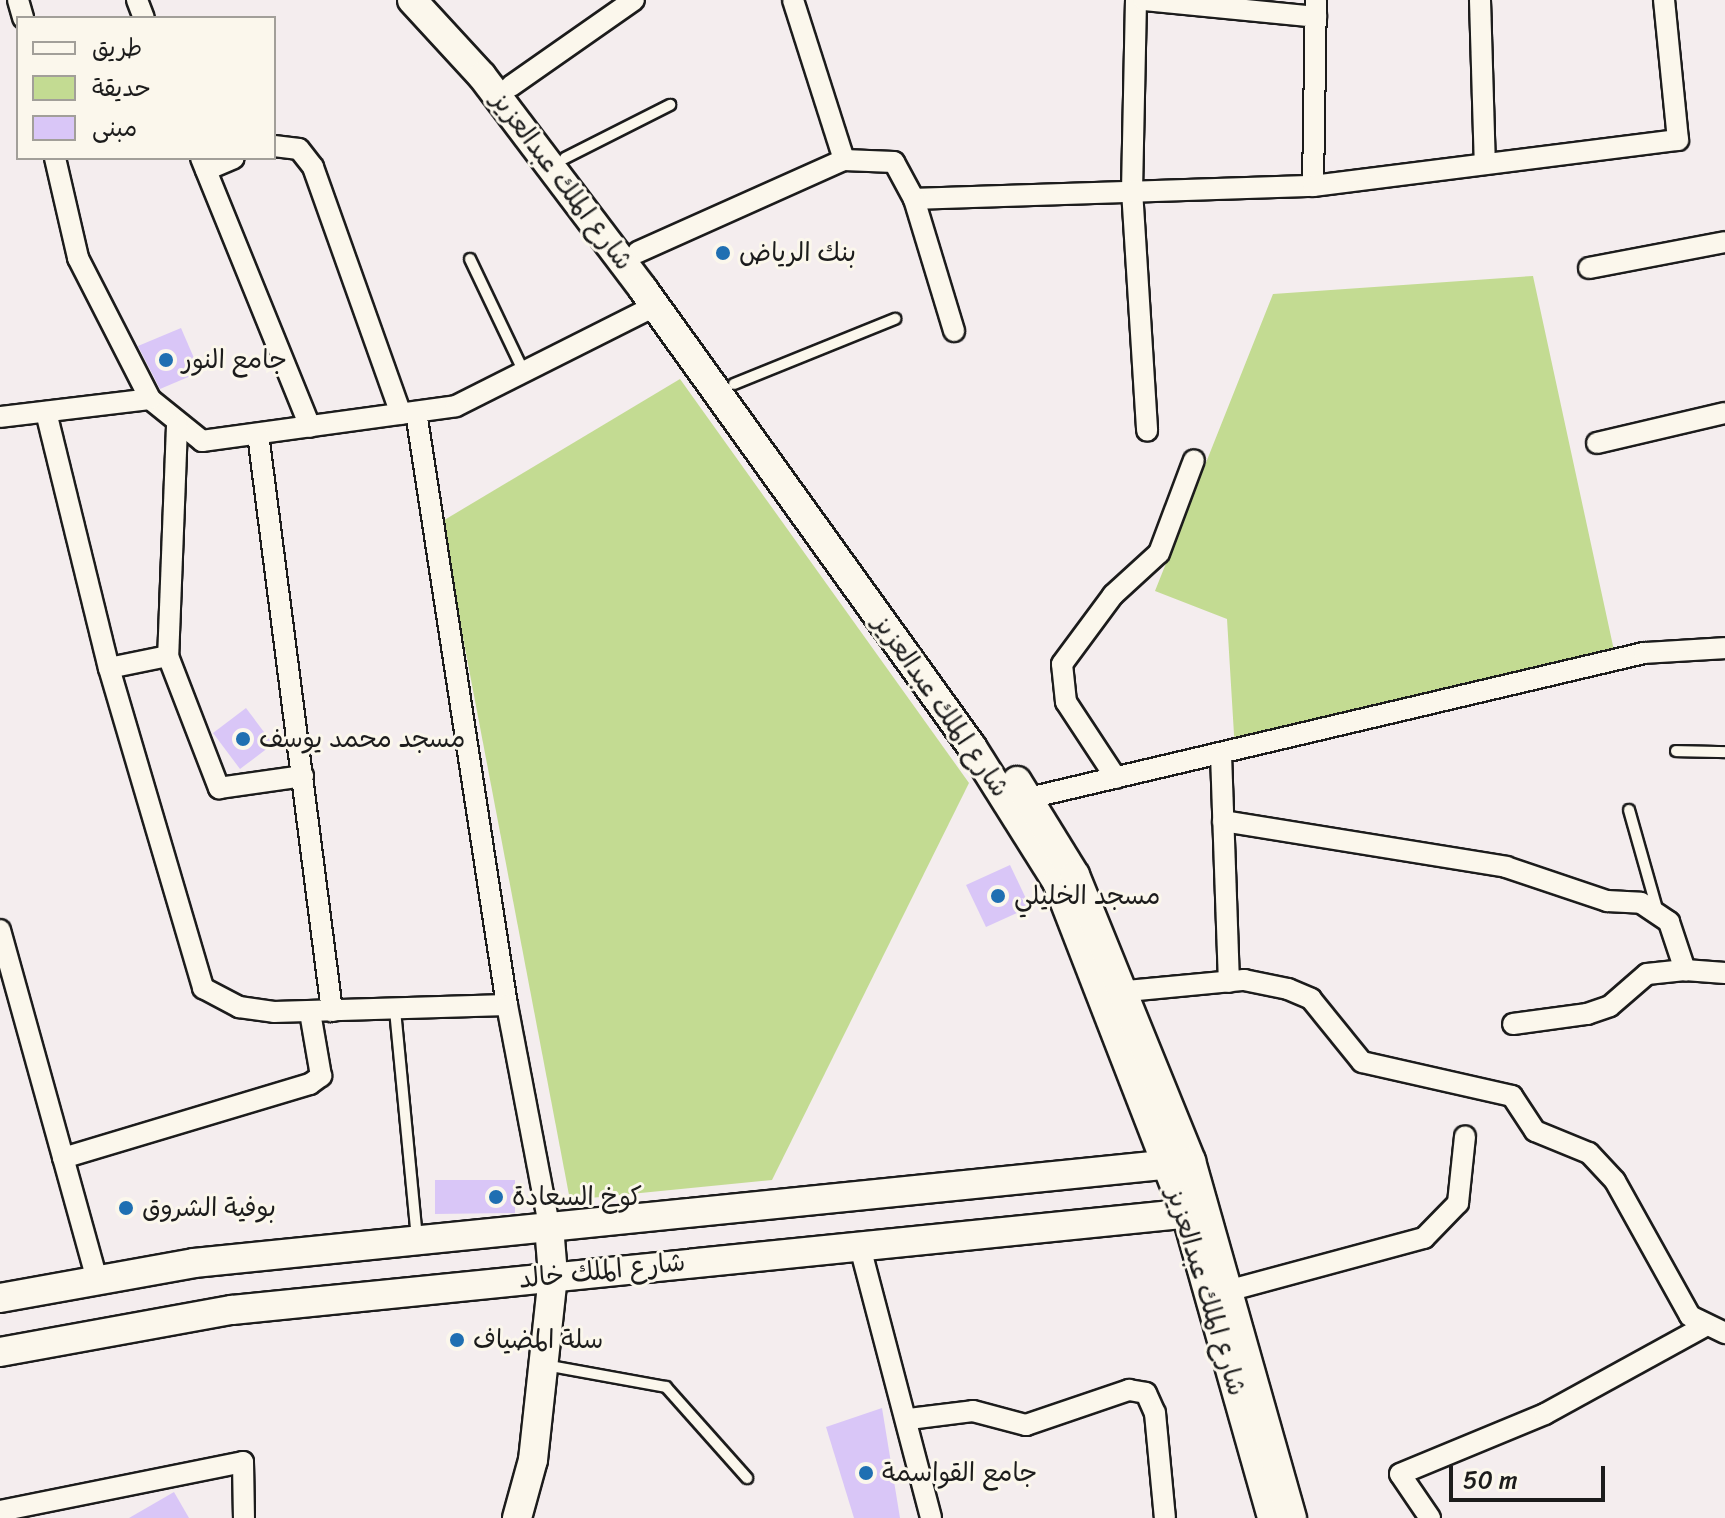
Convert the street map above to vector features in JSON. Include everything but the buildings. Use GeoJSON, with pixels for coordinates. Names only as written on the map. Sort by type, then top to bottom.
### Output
{"type":"FeatureCollection","features":[{"type":"Feature","properties":{"kind":"street","name":"شارع الملك عبدالعزيز"},"geometry":{"type":"LineString","coordinates":[[412,0],[482,76],[655,306],[1025,826],[1103,985],[1180,1164]]}},
{"type":"Feature","properties":{"kind":"street","name":"شارع الملك عبدالعزيز"},"geometry":{"type":"LineString","coordinates":[[438,0],[511,86],[638,252],[1029,798],[1075,875],[1127,991],[1197,1214],[1272,1518]]}},
{"type":"Feature","properties":{"kind":"street"},"geometry":{"type":"LineString","coordinates":[[511,86],[634,0]]}},
{"type":"Feature","properties":{"kind":"street"},"geometry":{"type":"LineString","coordinates":[[793,0],[844,160]]}},
{"type":"Feature","properties":{"kind":"street"},"geometry":{"type":"LineString","coordinates":[[1136,0],[1132,190],[1147,431]]}},
{"type":"Feature","properties":{"kind":"street"},"geometry":{"type":"LineString","coordinates":[[1144,0],[1316,8],[1313,186]]}},
{"type":"Feature","properties":{"kind":"street"},"geometry":{"type":"LineString","coordinates":[[1480,0],[1485,164]]}},
{"type":"Feature","properties":{"kind":"street"},"geometry":{"type":"LineString","coordinates":[[914,199],[1313,186],[1678,140],[1664,0]]}},
{"type":"Feature","properties":{"kind":"street"},"geometry":{"type":"LineString","coordinates":[[276,146],[299,149],[313,167],[408,413],[507,1005],[549,1226],[553,1275],[533,1460],[517,1518]]}},
{"type":"Feature","properties":{"kind":"street"},"geometry":{"type":"LineString","coordinates":[[55,160],[78,258],[150,399],[177,426],[202,441],[456,406],[655,306]]}},
{"type":"Feature","properties":{"kind":"street"},"geometry":{"type":"LineString","coordinates":[[224,160],[204,164],[310,427]]}},
{"type":"Feature","properties":{"kind":"street"},"geometry":{"type":"LineString","coordinates":[[638,252],[844,160],[894,162],[914,199],[954,331]]}},
{"type":"Feature","properties":{"kind":"street"},"geometry":{"type":"LineString","coordinates":[[1589,268],[1725,242]]}},
{"type":"Feature","properties":{"kind":"street"},"geometry":{"type":"LineString","coordinates":[[0,417],[150,399]]}},
{"type":"Feature","properties":{"kind":"street"},"geometry":{"type":"LineString","coordinates":[[46,412],[109,668],[203,988],[239,1007],[310,1012],[507,1005]]}},
{"type":"Feature","properties":{"kind":"street"},"geometry":{"type":"LineString","coordinates":[[1597,443],[1725,413]]}},
{"type":"Feature","properties":{"kind":"street"},"geometry":{"type":"LineString","coordinates":[[177,426],[168,656],[219,788],[303,776]]}},
{"type":"Feature","properties":{"kind":"street"},"geometry":{"type":"LineString","coordinates":[[258,434],[332,1011]]}},
{"type":"Feature","properties":{"kind":"street"},"geometry":{"type":"LineString","coordinates":[[1116,778],[1066,702],[1062,664],[1113,595],[1159,553],[1194,460]]}},
{"type":"Feature","properties":{"kind":"street"},"geometry":{"type":"LineString","coordinates":[[1029,798],[1644,653],[1725,648]]}},
{"type":"Feature","properties":{"kind":"street"},"geometry":{"type":"LineString","coordinates":[[109,668],[168,656]]}},
{"type":"Feature","properties":{"kind":"street"},"geometry":{"type":"LineString","coordinates":[[1221,754],[1229,982]]}},
{"type":"Feature","properties":{"kind":"street"},"geometry":{"type":"LineString","coordinates":[[1223,821],[1506,867],[1607,901],[1657,909],[1669,922],[1685,970]]}},
{"type":"Feature","properties":{"kind":"street"},"geometry":{"type":"LineString","coordinates":[[0,930],[97,1280]]}},
{"type":"Feature","properties":{"kind":"street"},"geometry":{"type":"LineString","coordinates":[[1513,1024],[1599,1010],[1647,974],[1685,970],[1725,973]]}},
{"type":"Feature","properties":{"kind":"street"},"geometry":{"type":"LineString","coordinates":[[1127,991],[1229,982],[1311,999],[1362,1062],[1512,1096],[1535,1131],[1589,1153],[1615,1181],[1637,1231],[1703,1327],[1725,1333]]}},
{"type":"Feature","properties":{"kind":"street"},"geometry":{"type":"LineString","coordinates":[[63,1158],[310,1084],[321,1076],[310,1012]]}},
{"type":"Feature","properties":{"kind":"street"},"geometry":{"type":"LineString","coordinates":[[1231,1290],[1424,1238],[1458,1203],[1465,1136]]}},
{"type":"Feature","properties":{"kind":"street","name":"شارع الملك خالد"},"geometry":{"type":"LineString","coordinates":[[0,1298],[97,1280],[417,1239],[1180,1164]]}},
{"type":"Feature","properties":{"kind":"street","name":"شارع الملك عبدالعزيز"},"geometry":{"type":"LineString","coordinates":[[1197,1214],[1231,1290],[1292,1518]]}},
{"type":"Feature","properties":{"kind":"street","name":"شارع الملك خالد"},"geometry":{"type":"LineString","coordinates":[[0,1352],[232,1310],[553,1275],[1197,1214]]}},
{"type":"Feature","properties":{"kind":"street"},"geometry":{"type":"LineString","coordinates":[[860,1247],[909,1419],[931,1518]]}},
{"type":"Feature","properties":{"kind":"street"},"geometry":{"type":"LineString","coordinates":[[1430,1518],[1400,1474],[1545,1414],[1703,1327]]}},
{"type":"Feature","properties":{"kind":"street"},"geometry":{"type":"LineString","coordinates":[[909,1419],[973,1411],[1026,1425],[1129,1390],[1146,1393],[1155,1413],[1165,1518]]}},
{"type":"Feature","properties":{"kind":"street"},"geometry":{"type":"LineString","coordinates":[[0,1511],[243,1462],[244,1518]]}},
{"type":"Feature","properties":{"kind":"lane"},"geometry":{"type":"LineString","coordinates":[[565,158],[670,105]]}},
{"type":"Feature","properties":{"kind":"lane"},"geometry":{"type":"LineString","coordinates":[[470,259],[523,370]]}},
{"type":"Feature","properties":{"kind":"lane"},"geometry":{"type":"LineString","coordinates":[[734,384],[895,319]]}},
{"type":"Feature","properties":{"kind":"lane"},"geometry":{"type":"LineString","coordinates":[[1676,751],[1725,752]]}},
{"type":"Feature","properties":{"kind":"lane"},"geometry":{"type":"LineString","coordinates":[[1629,810],[1657,909]]}},
{"type":"Feature","properties":{"kind":"lane"},"geometry":{"type":"LineString","coordinates":[[395,1010],[417,1239]]}},
{"type":"Feature","properties":{"kind":"lane"},"geometry":{"type":"LineString","coordinates":[[543,1364],[666,1387],[747,1478]]}},
{"type":"Feature","properties":{"kind":"green space"},"geometry":{"type":"Polygon","coordinates":[[[1533,276],[1615,655],[1235,751],[1227,619],[1155,591],[1273,294],[1533,276]]]}},
{"type":"Feature","properties":{"kind":"green space"},"geometry":{"type":"Polygon","coordinates":[[[680,379],[969,783],[772,1180],[570,1200],[441,522],[680,379]]]}},
{"type":"Feature","properties":{"kind":"place","name":"بنك الرياض"},"geometry":{"type":"Point","coordinates":[723,253]}},
{"type":"Feature","properties":{"kind":"place","name":"جامع النور"},"geometry":{"type":"Point","coordinates":[166,360]}},
{"type":"Feature","properties":{"kind":"place","name":"مسجد محمد يوسف"},"geometry":{"type":"Point","coordinates":[243,739]}},
{"type":"Feature","properties":{"kind":"place","name":"مسجد الخليلي"},"geometry":{"type":"Point","coordinates":[998,896]}},
{"type":"Feature","properties":{"kind":"place","name":"كوخ السعادة"},"geometry":{"type":"Point","coordinates":[496,1197]}},
{"type":"Feature","properties":{"kind":"place","name":"بوفية الشروق"},"geometry":{"type":"Point","coordinates":[126,1208]}},
{"type":"Feature","properties":{"kind":"place","name":"سلة المضياف"},"geometry":{"type":"Point","coordinates":[457,1340]}},
{"type":"Feature","properties":{"kind":"place","name":"جامع القواسمة"},"geometry":{"type":"Point","coordinates":[866,1473]}}]}
